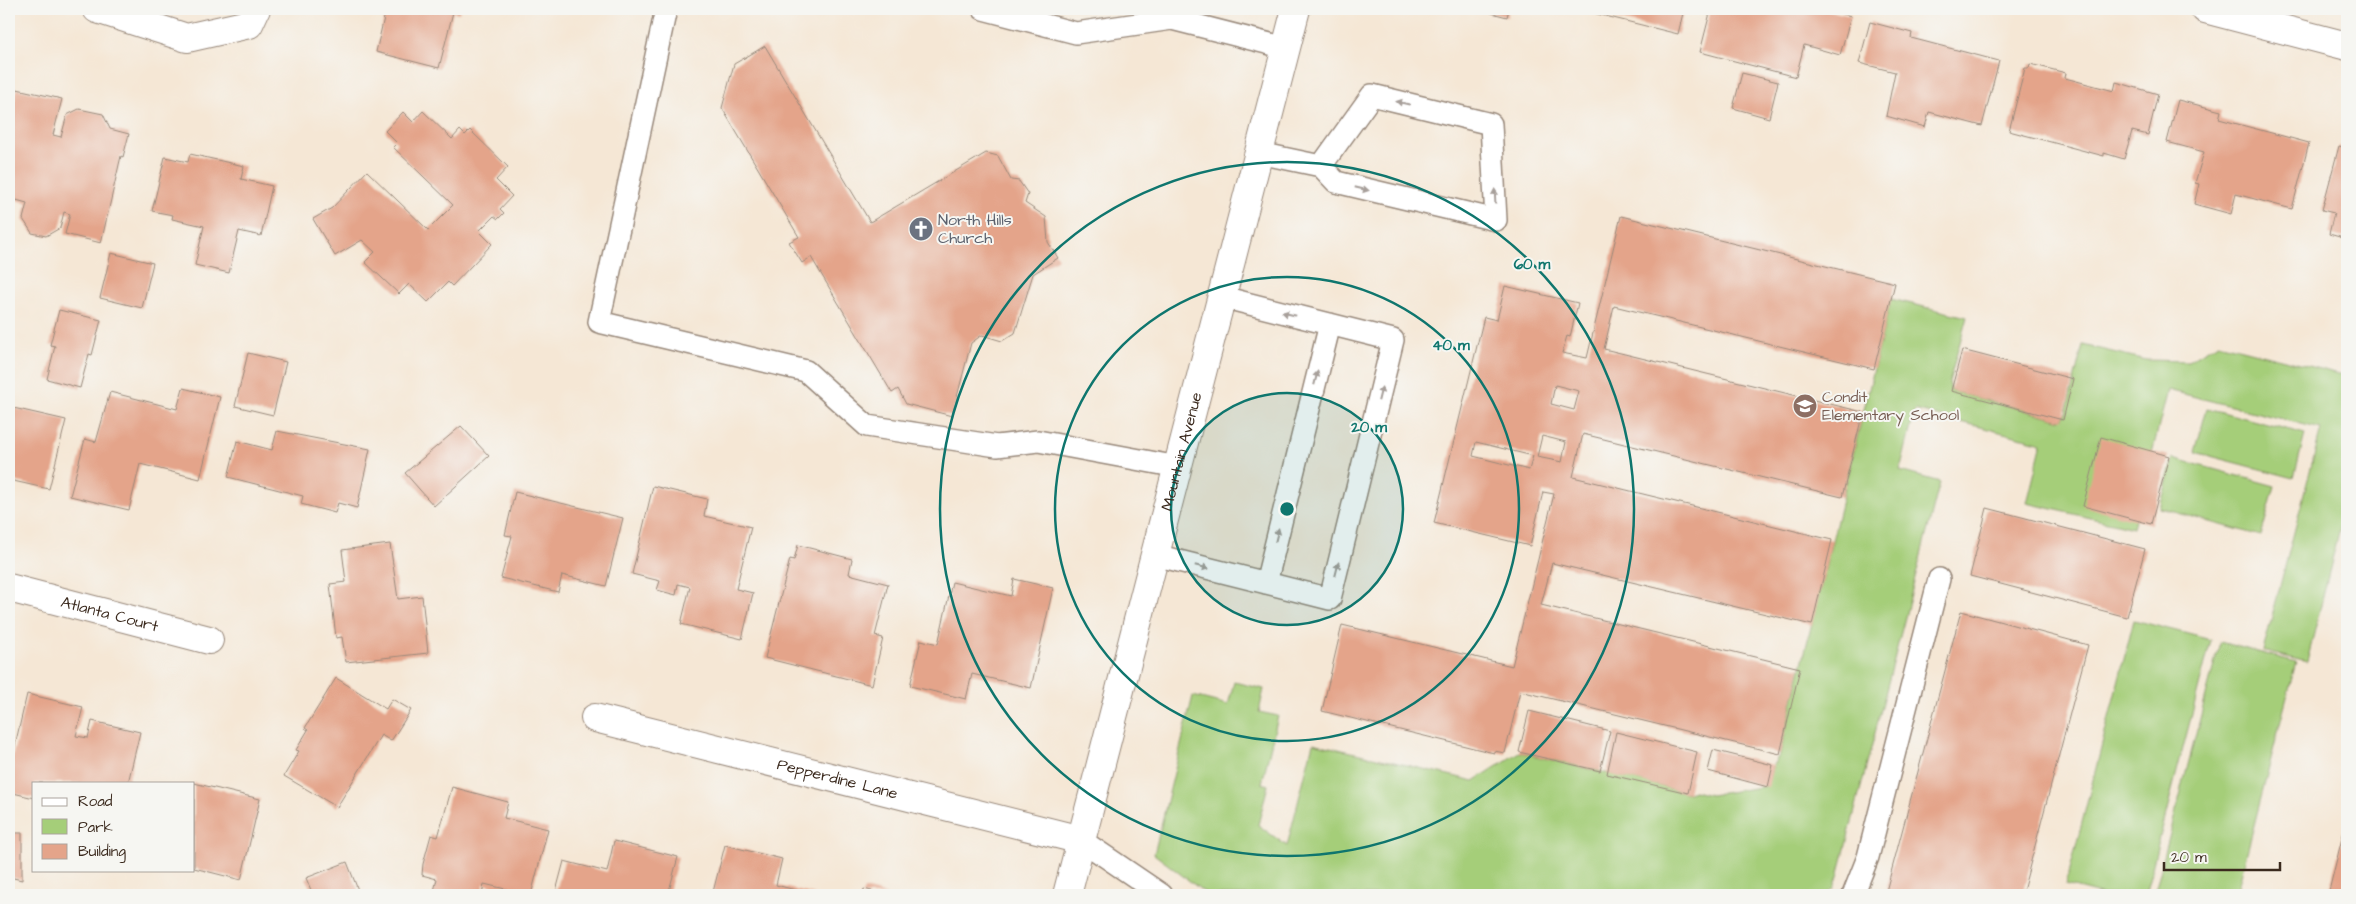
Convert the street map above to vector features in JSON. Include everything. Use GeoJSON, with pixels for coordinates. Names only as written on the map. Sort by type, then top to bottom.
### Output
{"type":"FeatureCollection","features":[{"type":"Feature","properties":{"kind":"street"},"geometry":{"type":"LineString","coordinates":[[97,9],[187,38],[249,24],[256,9]]}},
{"type":"Feature","properties":{"kind":"street","name":"Mountain Avenue"},"geometry":{"type":"LineString","coordinates":[[1068,895],[1296,9]]}},
{"type":"Feature","properties":{"kind":"street"},"geometry":{"type":"LineString","coordinates":[[2205,9],[2347,46]]}},
{"type":"Feature","properties":{"kind":"street","name":"Atlanta Court"},"geometry":{"type":"LineString","coordinates":[[9,588],[210,640]]}},
{"type":"Feature","properties":{"kind":"street","name":"Pepperdine Lane"},"geometry":{"type":"LineString","coordinates":[[595,718],[1081,840]]}},
{"type":"Feature","properties":{"kind":"lane"},"geometry":{"type":"LineString","coordinates":[[666,9],[599,322],[806,371],[868,426],[997,446],[1038,441],[1178,467]]}},
{"type":"Feature","properties":{"kind":"lane"},"geometry":{"type":"LineString","coordinates":[[983,9],[1076,33],[1172,19],[1286,48]]}},
{"type":"Feature","properties":{"kind":"lane"},"geometry":{"type":"LineString","coordinates":[[1259,153],[1321,166],[1336,182],[1496,220],[1491,124],[1372,95],[1321,166]]}},
{"type":"Feature","properties":{"kind":"lane"},"geometry":{"type":"LineString","coordinates":[[1155,555],[1330,599],[1393,340],[1222,297]]}},
{"type":"Feature","properties":{"kind":"lane"},"geometry":{"type":"LineString","coordinates":[[1266,583],[1330,324]]}},
{"type":"Feature","properties":{"kind":"lane"},"geometry":{"type":"LineString","coordinates":[[1853,895],[1868,857],[1939,579]]}},
{"type":"Feature","properties":{"kind":"lane"},"geometry":{"type":"LineString","coordinates":[[1081,840],[1162,895]]}},
{"type":"Feature","properties":{"kind":"green space"},"geometry":{"type":"Polygon","coordinates":[[[1891,299],[1967,317],[1949,382],[1951,391],[2062,420],[2066,413],[2083,345],[2146,360],[2188,361],[2218,343],[2347,376],[2347,499],[2307,662],[2263,651],[2321,429],[2168,390],[2133,528],[2027,503],[2042,443],[1915,410],[1900,471],[1940,482],[1838,876],[1834,888],[1824,895],[1208,895],[1154,854],[1193,696],[1228,705],[1234,682],[1264,689],[1259,712],[1278,716],[1262,783],[1268,785],[1258,825],[1287,846],[1313,743],[1474,781],[1519,752],[1688,793],[1694,791],[1710,795],[1767,786],[1773,765],[1780,754],[1891,299]]]}},
{"type":"Feature","properties":{"kind":"green space"},"geometry":{"type":"Polygon","coordinates":[[[2207,408],[2305,434],[2294,478],[2195,452],[2207,408]]]}},
{"type":"Feature","properties":{"kind":"green space"},"geometry":{"type":"Polygon","coordinates":[[[2173,458],[2275,486],[2261,536],[2160,508],[2173,458]]]}},
{"type":"Feature","properties":{"kind":"green space"},"geometry":{"type":"Polygon","coordinates":[[[2134,620],[2211,640],[2145,895],[2104,895],[2066,885],[2134,620]]]}},
{"type":"Feature","properties":{"kind":"green space"},"geometry":{"type":"Polygon","coordinates":[[[2220,642],[2296,662],[2236,895],[2154,895],[2220,642]]]}},
{"type":"Feature","properties":{"kind":"building"},"geometry":{"type":"Polygon","coordinates":[[[386,9],[460,9],[459,13],[453,12],[439,68],[376,52],[386,9]]]}},
{"type":"Feature","properties":{"kind":"building"},"geometry":{"type":"Polygon","coordinates":[[[1477,9],[1509,9],[1507,17],[1477,9]]]}},
{"type":"Feature","properties":{"kind":"building"},"geometry":{"type":"Polygon","coordinates":[[[1585,9],[1684,9],[1678,34],[1585,11],[1585,9]]]}},
{"type":"Feature","properties":{"kind":"building"},"geometry":{"type":"Polygon","coordinates":[[[1711,9],[1800,9],[1807,11],[1807,9],[1823,9],[1851,16],[1840,55],[1804,45],[1796,77],[1700,52],[1711,9]]]}},
{"type":"Feature","properties":{"kind":"building"},"geometry":{"type":"Polygon","coordinates":[[[1870,22],[1912,33],[1911,38],[1999,61],[1982,126],[1929,112],[1925,127],[1886,116],[1895,72],[1859,63],[1870,22]]]}},
{"type":"Feature","properties":{"kind":"building","name":"North Hills Church"},"geometry":{"type":"Polygon","coordinates":[[[765,46],[870,222],[986,153],[998,156],[1011,180],[1019,181],[1028,194],[1025,203],[1046,217],[1048,242],[1058,258],[1033,274],[1015,333],[1002,341],[982,335],[971,343],[952,416],[906,404],[898,389],[892,393],[811,257],[802,263],[789,242],[799,237],[722,108],[734,64],[765,46]]]}},
{"type":"Feature","properties":{"kind":"building"},"geometry":{"type":"Polygon","coordinates":[[[2030,64],[2066,73],[2065,78],[2114,91],[2116,82],[2158,94],[2148,135],[2132,131],[2124,159],[2104,153],[2104,156],[2009,131],[2025,68],[2029,68],[2030,64]]]}},
{"type":"Feature","properties":{"kind":"building"},"geometry":{"type":"Polygon","coordinates":[[[1742,73],[1778,82],[1769,118],[1733,108],[1742,73]]]}},
{"type":"Feature","properties":{"kind":"building"},"geometry":{"type":"Polygon","coordinates":[[[17,89],[62,99],[53,135],[61,137],[67,115],[79,109],[103,114],[110,129],[129,134],[123,157],[121,156],[101,243],[65,234],[70,214],[64,212],[60,228],[46,236],[32,233],[23,219],[27,203],[9,198],[9,122],[17,89]]]}},
{"type":"Feature","properties":{"kind":"building"},"geometry":{"type":"Polygon","coordinates":[[[2178,100],[2221,111],[2219,119],[2309,143],[2292,209],[2236,194],[2231,214],[2194,204],[2199,184],[2195,183],[2204,152],[2167,142],[2178,100]]]}},
{"type":"Feature","properties":{"kind":"building"},"geometry":{"type":"Polygon","coordinates":[[[423,111],[452,139],[460,130],[465,135],[470,130],[508,167],[496,180],[512,196],[500,209],[504,213],[498,219],[494,216],[479,231],[492,244],[452,286],[448,282],[428,302],[409,284],[399,294],[365,262],[375,252],[362,240],[335,256],[313,219],[332,208],[367,171],[428,230],[453,205],[393,147],[397,143],[385,131],[403,112],[413,122],[423,111]]]}},
{"type":"Feature","properties":{"kind":"building"},"geometry":{"type":"Polygon","coordinates":[[[2339,146],[2347,148],[2347,239],[2329,234],[2334,213],[2322,210],[2339,146]]]}},
{"type":"Feature","properties":{"kind":"building"},"geometry":{"type":"Polygon","coordinates":[[[190,154],[244,166],[241,179],[272,186],[261,236],[239,231],[229,273],[195,265],[204,226],[172,219],[173,215],[152,211],[165,157],[188,162],[190,154]]]}},
{"type":"Feature","properties":{"kind":"building"},"geometry":{"type":"Polygon","coordinates":[[[1621,216],[1895,283],[1874,369],[1614,306],[1604,349],[1863,412],[1842,497],[1583,434],[1573,477],[1832,540],[1812,625],[1552,563],[1541,605],[1800,668],[1780,754],[1520,691],[1505,753],[1494,751],[1494,753],[1322,711],[1342,625],[1512,666],[1554,494],[1543,492],[1530,546],[1434,523],[1484,317],[1497,320],[1505,286],[1578,303],[1570,337],[1567,336],[1562,353],[1587,358],[1621,216]],[[1555,385],[1551,404],[1574,410],[1579,391],[1555,385]],[[1542,436],[1537,457],[1562,462],[1566,442],[1542,436]],[[1476,442],[1473,456],[1529,470],[1533,456],[1476,442]]]}},
{"type":"Feature","properties":{"kind":"building"},"geometry":{"type":"Polygon","coordinates":[[[111,253],[153,263],[142,308],[100,298],[111,253]]]}},
{"type":"Feature","properties":{"kind":"building"},"geometry":{"type":"Polygon","coordinates":[[[59,310],[101,320],[92,355],[89,354],[80,388],[47,379],[55,346],[50,345],[59,310]]]}},
{"type":"Feature","properties":{"kind":"building"},"geometry":{"type":"Polygon","coordinates":[[[1962,350],[2073,379],[2063,420],[1951,391],[1962,350]]]}},
{"type":"Feature","properties":{"kind":"building"},"geometry":{"type":"Polygon","coordinates":[[[248,353],[286,362],[273,415],[235,406],[248,353]]]}},
{"type":"Feature","properties":{"kind":"building"},"geometry":{"type":"Polygon","coordinates":[[[183,388],[220,397],[200,479],[140,464],[129,510],[70,496],[85,439],[96,442],[110,392],[177,409],[183,388]]]}},
{"type":"Feature","properties":{"kind":"building"},"geometry":{"type":"Polygon","coordinates":[[[9,407],[66,420],[49,489],[9,480],[9,407]]]}},
{"type":"Feature","properties":{"kind":"building"},"geometry":{"type":"Polygon","coordinates":[[[461,426],[489,456],[434,506],[405,473],[461,426]]]}},
{"type":"Feature","properties":{"kind":"building"},"geometry":{"type":"Polygon","coordinates":[[[277,431],[370,449],[357,508],[338,503],[335,513],[301,504],[303,496],[228,477],[237,441],[272,450],[277,431]]]}},
{"type":"Feature","properties":{"kind":"building"},"geometry":{"type":"Polygon","coordinates":[[[2101,437],[2169,456],[2151,524],[2083,506],[2101,437]]]}},
{"type":"Feature","properties":{"kind":"building"},"geometry":{"type":"Polygon","coordinates":[[[653,486],[707,499],[704,516],[751,527],[736,589],[753,593],[742,639],[681,624],[690,587],[678,584],[676,595],[657,590],[660,581],[632,574],[653,486]]]}},
{"type":"Feature","properties":{"kind":"building"},"geometry":{"type":"Polygon","coordinates":[[[515,492],[623,518],[606,586],[562,575],[558,592],[501,578],[512,536],[505,535],[515,492]]]}},
{"type":"Feature","properties":{"kind":"building"},"geometry":{"type":"Polygon","coordinates":[[[1987,508],[2145,549],[2127,617],[1970,576],[1987,508]]]}},
{"type":"Feature","properties":{"kind":"building"},"geometry":{"type":"Polygon","coordinates":[[[390,544],[398,599],[422,596],[428,653],[346,662],[342,637],[336,638],[330,584],[346,582],[342,550],[390,544]]]}},
{"type":"Feature","properties":{"kind":"building"},"geometry":{"type":"Polygon","coordinates":[[[798,545],[852,559],[849,574],[888,584],[875,636],[883,638],[872,685],[765,658],[790,559],[794,560],[798,545]]]}},
{"type":"Feature","properties":{"kind":"building"},"geometry":{"type":"Polygon","coordinates":[[[1014,579],[1053,588],[1031,688],[972,674],[966,699],[910,686],[921,640],[938,644],[952,582],[1011,596],[1014,579]]]}},
{"type":"Feature","properties":{"kind":"building"},"geometry":{"type":"Polygon","coordinates":[[[1961,611],[2088,645],[2022,895],[1885,895],[1961,611]]]}},
{"type":"Feature","properties":{"kind":"building"},"geometry":{"type":"Polygon","coordinates":[[[336,678],[386,709],[392,699],[411,710],[391,741],[381,735],[337,807],[284,776],[299,751],[296,750],[308,730],[305,728],[336,678]]]}},
{"type":"Feature","properties":{"kind":"building"},"geometry":{"type":"Polygon","coordinates":[[[27,694],[83,707],[76,736],[88,738],[92,721],[140,732],[128,782],[32,782],[32,798],[9,792],[9,771],[27,694]]]}},
{"type":"Feature","properties":{"kind":"building"},"geometry":{"type":"Polygon","coordinates":[[[1529,711],[1610,731],[1600,771],[1519,752],[1529,711]]]}},
{"type":"Feature","properties":{"kind":"building"},"geometry":{"type":"Polygon","coordinates":[[[1616,732],[1697,752],[1688,793],[1607,774],[1616,732]]]}},
{"type":"Feature","properties":{"kind":"building"},"geometry":{"type":"Polygon","coordinates":[[[1713,750],[1773,765],[1768,787],[1708,771],[1713,750]]]}},
{"type":"Feature","properties":{"kind":"building"},"geometry":{"type":"Polygon","coordinates":[[[195,783],[260,799],[241,880],[195,868],[195,783]]]}},
{"type":"Feature","properties":{"kind":"building"},"geometry":{"type":"Polygon","coordinates":[[[452,787],[508,802],[504,818],[548,829],[531,895],[484,884],[482,895],[433,895],[437,879],[422,875],[423,864],[431,835],[438,837],[452,787]]]}},
{"type":"Feature","properties":{"kind":"building"},"geometry":{"type":"Polygon","coordinates":[[[2347,818],[2347,895],[2328,895],[2347,818]]]}},
{"type":"Feature","properties":{"kind":"building"},"geometry":{"type":"Polygon","coordinates":[[[9,833],[22,833],[22,880],[9,877],[9,833]]]}},
{"type":"Feature","properties":{"kind":"building"},"geometry":{"type":"Polygon","coordinates":[[[614,841],[678,857],[668,895],[555,895],[564,861],[607,872],[614,841]]]}},
{"type":"Feature","properties":{"kind":"building"},"geometry":{"type":"Polygon","coordinates":[[[725,845],[782,859],[776,885],[815,895],[727,895],[713,892],[725,845]]]}},
{"type":"Feature","properties":{"kind":"building"},"geometry":{"type":"Polygon","coordinates":[[[347,862],[360,895],[313,895],[306,878],[347,862]]]}},
{"type":"Feature","properties":{"kind":"building"},"geometry":{"type":"Polygon","coordinates":[[[864,889],[887,895],[862,895],[864,889]]]}},
{"type":"Feature","properties":{"kind":"place","name":"North Hills Church"},"geometry":{"type":"Point","coordinates":[921,229]}},
{"type":"Feature","properties":{"kind":"place","name":"Condit Elementary School"},"geometry":{"type":"Point","coordinates":[1805,406]}}]}
